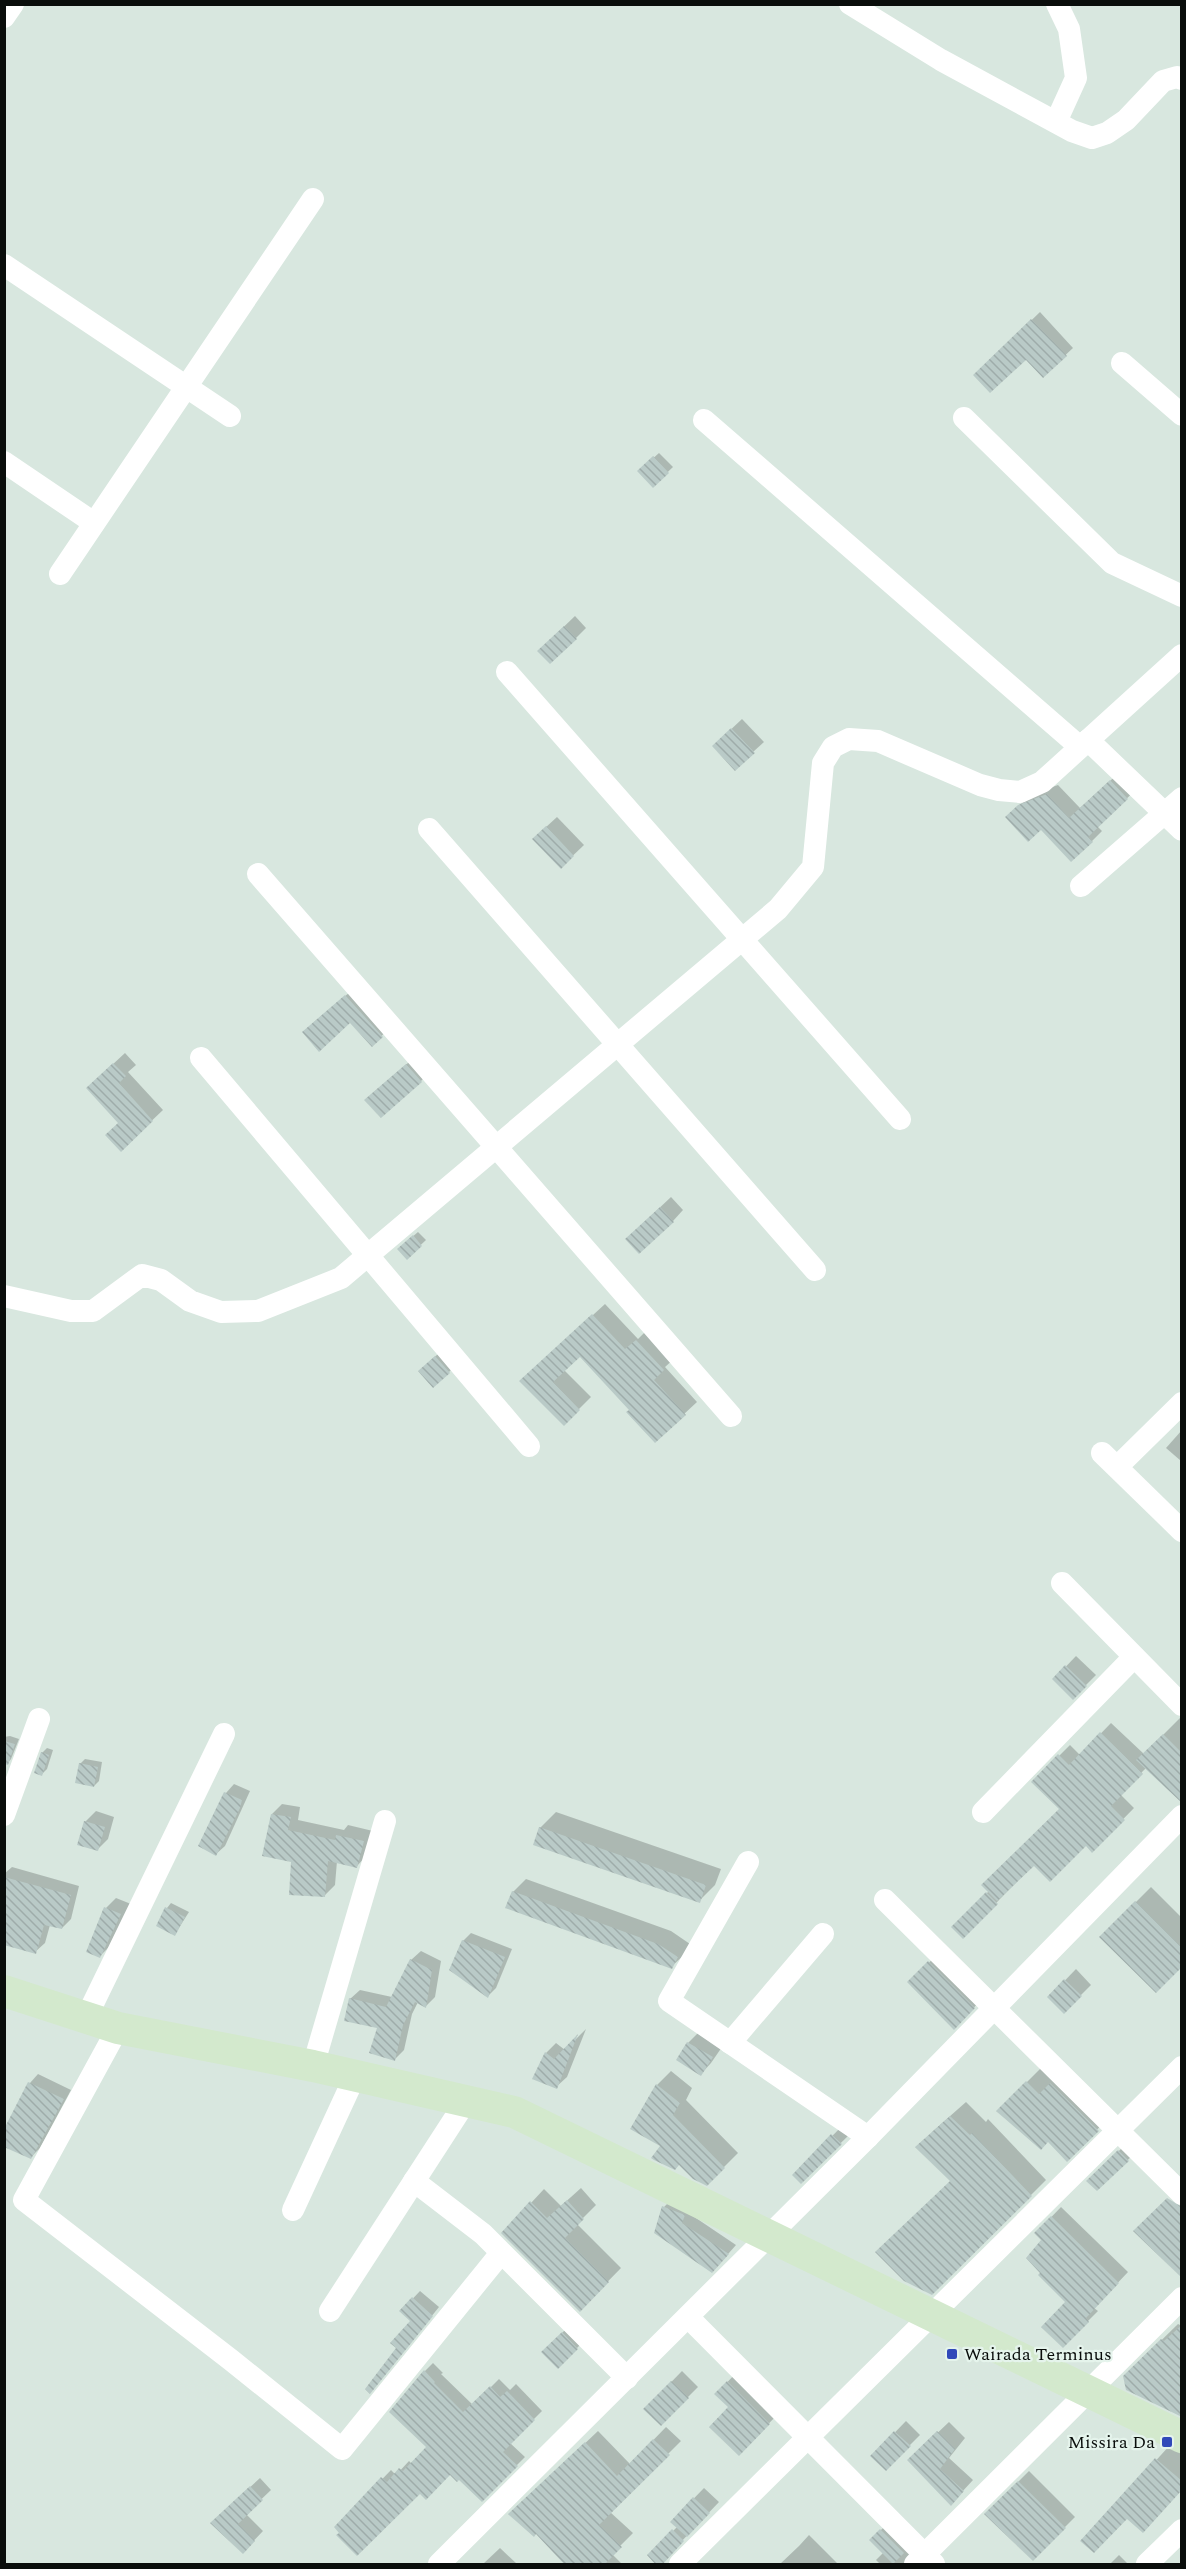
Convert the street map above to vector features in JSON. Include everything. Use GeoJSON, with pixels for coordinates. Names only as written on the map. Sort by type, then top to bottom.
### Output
{"type":"FeatureCollection","features":[{"type":"Feature","properties":{"kind":"street"},"geometry":{"type":"LineString","coordinates":[[4,17],[13,4]]}},
{"type":"Feature","properties":{"kind":"street"},"geometry":{"type":"LineString","coordinates":[[850,4],[880,13],[941,60],[1072,131],[1092,138],[1107,133],[1126,120],[1163,81],[1177,77],[1182,79]]}},
{"type":"Feature","properties":{"kind":"street"},"geometry":{"type":"LineString","coordinates":[[1056,122],[1076,78],[1069,29],[1058,4]]}},
{"type":"Feature","properties":{"kind":"street"},"geometry":{"type":"LineString","coordinates":[[60,574],[313,199]]}},
{"type":"Feature","properties":{"kind":"street"},"geometry":{"type":"LineString","coordinates":[[4,265],[230,416]]}},
{"type":"Feature","properties":{"kind":"street"},"geometry":{"type":"LineString","coordinates":[[1122,363],[1182,415]]}},
{"type":"Feature","properties":{"kind":"street"},"geometry":{"type":"LineString","coordinates":[[964,418],[1112,563],[1182,596]]}},
{"type":"Feature","properties":{"kind":"street"},"geometry":{"type":"LineString","coordinates":[[704,420],[1084,743],[1182,830]]}},
{"type":"Feature","properties":{"kind":"street"},"geometry":{"type":"LineString","coordinates":[[4,462],[94,523]]}},
{"type":"Feature","properties":{"kind":"street"},"geometry":{"type":"LineString","coordinates":[[4,1296],[72,1311],[93,1311],[142,1275],[161,1280],[190,1301],[221,1312],[258,1311],[341,1278],[778,909],[813,867],[823,763],[833,747],[849,739],[878,741],[980,785],[1020,792],[1042,782],[1182,655]]}},
{"type":"Feature","properties":{"kind":"street"},"geometry":{"type":"LineString","coordinates":[[507,672],[900,1119]]}},
{"type":"Feature","properties":{"kind":"street"},"geometry":{"type":"LineString","coordinates":[[1081,886],[1182,798]]}},
{"type":"Feature","properties":{"kind":"street"},"geometry":{"type":"LineString","coordinates":[[429,829],[815,1270]]}},
{"type":"Feature","properties":{"kind":"street"},"geometry":{"type":"LineString","coordinates":[[258,874],[731,1416]]}},
{"type":"Feature","properties":{"kind":"street"},"geometry":{"type":"LineString","coordinates":[[201,1058],[529,1446]]}},
{"type":"Feature","properties":{"kind":"street"},"geometry":{"type":"LineString","coordinates":[[1182,1403],[1110,1460],[1182,1531]]}},
{"type":"Feature","properties":{"kind":"street"},"geometry":{"type":"LineString","coordinates":[[1062,1583],[1182,1705]]}},
{"type":"Feature","properties":{"kind":"street"},"geometry":{"type":"LineString","coordinates":[[983,1812],[1134,1657]]}},
{"type":"Feature","properties":{"kind":"street"},"geometry":{"type":"LineString","coordinates":[[4,1815],[39,1719]]}},
{"type":"Feature","properties":{"kind":"street"},"geometry":{"type":"LineString","coordinates":[[86,2018],[224,1734]]}},
{"type":"Feature","properties":{"kind":"street"},"geometry":{"type":"LineString","coordinates":[[439,2565],[868,2137],[1182,1816]]}},
{"type":"Feature","properties":{"kind":"street"},"geometry":{"type":"LineString","coordinates":[[313,2066],[385,1821]]}},
{"type":"Feature","properties":{"kind":"street"},"geometry":{"type":"LineString","coordinates":[[748,1862],[669,2001],[868,2137]]}},
{"type":"Feature","properties":{"kind":"street"},"geometry":{"type":"LineString","coordinates":[[885,1900],[1182,2194]]}},
{"type":"Feature","properties":{"kind":"street"},"geometry":{"type":"LineString","coordinates":[[730,2043],[823,1934]]}},
{"type":"Feature","properties":{"kind":"street"},"geometry":{"type":"LineString","coordinates":[[4,1991],[118,2028],[313,2066],[514,2112],[1182,2437]]}},
{"type":"Feature","properties":{"kind":"street"},"geometry":{"type":"LineString","coordinates":[[118,2028],[24,2200],[342,2449],[501,2253]]}},
{"type":"Feature","properties":{"kind":"street"},"geometry":{"type":"LineString","coordinates":[[680,2565],[1182,2067]]}},
{"type":"Feature","properties":{"kind":"street"},"geometry":{"type":"LineString","coordinates":[[293,2210],[356,2076]]}},
{"type":"Feature","properties":{"kind":"street"},"geometry":{"type":"LineString","coordinates":[[330,2311],[466,2101]]}},
{"type":"Feature","properties":{"kind":"street"},"geometry":{"type":"LineString","coordinates":[[414,2181],[483,2234],[627,2378]]}},
{"type":"Feature","properties":{"kind":"street"},"geometry":{"type":"LineString","coordinates":[[688,2317],[808,2438],[924,2561],[1087,2392],[1182,2298]]}},
{"type":"Feature","properties":{"kind":"street"},"geometry":{"type":"LineString","coordinates":[[1147,2565],[1182,2530]]}},
{"type":"Feature","properties":{"kind":"building"},"geometry":{"type":"Polygon","coordinates":[[[1031,319],[1067,356],[1043,378],[1026,360],[990,393],[973,375],[1031,319]]]}},
{"type":"Feature","properties":{"kind":"building"},"geometry":{"type":"Polygon","coordinates":[[[653,456],[669,473],[653,488],[637,471],[653,456]]]}},
{"type":"Feature","properties":{"kind":"building"},"geometry":{"type":"Polygon","coordinates":[[[564,626],[577,639],[550,664],[537,651],[564,626]]]}},
{"type":"Feature","properties":{"kind":"building"},"geometry":{"type":"Polygon","coordinates":[[[731,728],[755,753],[735,771],[712,746],[731,728]]]}},
{"type":"Feature","properties":{"kind":"building"},"geometry":{"type":"Polygon","coordinates":[[[1110,780],[1128,799],[1088,837],[1093,842],[1071,862],[1041,830],[1028,842],[1005,817],[1018,805],[1047,794],[1069,818],[1110,780]]]}},
{"type":"Feature","properties":{"kind":"building"},"geometry":{"type":"Polygon","coordinates":[[[546,826],[574,856],[561,869],[532,839],[546,826]]]}},
{"type":"Feature","properties":{"kind":"building"},"geometry":{"type":"Polygon","coordinates":[[[345,995],[383,1037],[372,1047],[350,1023],[319,1052],[302,1032],[345,995]]]}},
{"type":"Feature","properties":{"kind":"building"},"geometry":{"type":"Polygon","coordinates":[[[113,1063],[126,1076],[119,1083],[153,1121],[121,1152],[105,1135],[118,1123],[86,1088],[113,1063]]]}},
{"type":"Feature","properties":{"kind":"building"},"geometry":{"type":"Polygon","coordinates":[[[406,1064],[422,1082],[381,1118],[364,1100],[406,1064]]]}},
{"type":"Feature","properties":{"kind":"building"},"geometry":{"type":"Polygon","coordinates":[[[660,1207],[674,1222],[639,1254],[625,1239],[660,1207]]]}},
{"type":"Feature","properties":{"kind":"building"},"geometry":{"type":"Polygon","coordinates":[[[413,1235],[422,1246],[407,1260],[397,1249],[413,1235]]]}},
{"type":"Feature","properties":{"kind":"building"},"geometry":{"type":"Polygon","coordinates":[[[592,1314],[625,1349],[636,1340],[664,1370],[654,1380],[686,1415],[655,1443],[626,1412],[629,1410],[580,1357],[553,1382],[580,1410],[564,1426],[519,1381],[592,1314]]]}},
{"type":"Feature","properties":{"kind":"building"},"geometry":{"type":"Polygon","coordinates":[[[435,1356],[450,1373],[433,1388],[418,1371],[435,1356]]]}},
{"type":"Feature","properties":{"kind":"building"},"geometry":{"type":"Polygon","coordinates":[[[1065,1665],[1087,1686],[1073,1700],[1052,1679],[1065,1665]]]}},
{"type":"Feature","properties":{"kind":"building"},"geometry":{"type":"Polygon","coordinates":[[[1100,1732],[1143,1774],[1111,1806],[1125,1820],[1092,1853],[1086,1846],[1050,1882],[1034,1866],[997,1901],[981,1885],[1059,1809],[1031,1782],[1058,1754],[1069,1765],[1100,1732]]]}},
{"type":"Feature","properties":{"kind":"building"},"geometry":{"type":"Polygon","coordinates":[[[1163,1734],[1182,1753],[1182,1803],[1136,1760],[1163,1734]]]}},
{"type":"Feature","properties":{"kind":"building"},"geometry":{"type":"Polygon","coordinates":[[[4,1741],[15,1744],[8,1765],[4,1764],[4,1741]]]}},
{"type":"Feature","properties":{"kind":"building"},"geometry":{"type":"Polygon","coordinates":[[[41,1752],[49,1755],[42,1776],[34,1773],[41,1752]]]}},
{"type":"Feature","properties":{"kind":"building"},"geometry":{"type":"Polygon","coordinates":[[[79,1763],[98,1767],[94,1787],[75,1783],[79,1763]]]}},
{"type":"Feature","properties":{"kind":"building"},"geometry":{"type":"Polygon","coordinates":[[[224,1792],[242,1800],[216,1856],[198,1846],[224,1792]]]}},
{"type":"Feature","properties":{"kind":"building"},"geometry":{"type":"Polygon","coordinates":[[[271,1814],[291,1817],[288,1830],[335,1840],[336,1835],[364,1841],[357,1868],[328,1861],[325,1897],[289,1895],[291,1862],[262,1856],[271,1814]]]}},
{"type":"Feature","properties":{"kind":"building"},"geometry":{"type":"Polygon","coordinates":[[[84,1821],[105,1827],[98,1851],[77,1845],[84,1821]]]}},
{"type":"Feature","properties":{"kind":"building"},"geometry":{"type":"Polygon","coordinates":[[[539,1827],[706,1885],[700,1903],[533,1845],[539,1827]]]}},
{"type":"Feature","properties":{"kind":"building"},"geometry":{"type":"Polygon","coordinates":[[[4,1877],[71,1895],[62,1929],[44,1925],[36,1954],[4,1945],[4,1877]]]}},
{"type":"Feature","properties":{"kind":"building"},"geometry":{"type":"Polygon","coordinates":[[[512,1891],[658,1944],[678,1957],[672,1969],[505,1908],[512,1891]]]}},
{"type":"Feature","properties":{"kind":"building"},"geometry":{"type":"Polygon","coordinates":[[[986,1892],[998,1904],[963,1939],[951,1927],[986,1892]]]}},
{"type":"Feature","properties":{"kind":"building"},"geometry":{"type":"Polygon","coordinates":[[[1135,1901],[1182,1948],[1182,1967],[1156,1993],[1099,1937],[1135,1901]]]}},
{"type":"Feature","properties":{"kind":"building"},"geometry":{"type":"Polygon","coordinates":[[[104,1907],[121,1914],[100,1958],[86,1952],[104,1907]]]}},
{"type":"Feature","properties":{"kind":"building"},"geometry":{"type":"Polygon","coordinates":[[[165,1907],[185,1917],[175,1936],[156,1926],[165,1907]]]}},
{"type":"Feature","properties":{"kind":"building"},"geometry":{"type":"Polygon","coordinates":[[[462,1940],[505,1957],[488,1998],[449,1970],[462,1940]]]}},
{"type":"Feature","properties":{"kind":"building"},"geometry":{"type":"Polygon","coordinates":[[[410,1959],[432,1970],[426,2008],[415,2002],[403,2025],[395,2061],[369,2053],[377,2028],[344,2021],[349,1998],[386,2007],[410,1959]]]}},
{"type":"Feature","properties":{"kind":"building"},"geometry":{"type":"Polygon","coordinates":[[[928,1961],[975,2008],[954,2030],[907,1982],[928,1961]]]}},
{"type":"Feature","properties":{"kind":"building"},"geometry":{"type":"Polygon","coordinates":[[[1064,1979],[1082,1996],[1064,2014],[1047,1997],[1064,1979]]]}},
{"type":"Feature","properties":{"kind":"building"},"geometry":{"type":"Polygon","coordinates":[[[578,2034],[557,2089],[532,2079],[545,2052],[554,2059],[578,2034]]]}},
{"type":"Feature","properties":{"kind":"building"},"geometry":{"type":"Polygon","coordinates":[[[687,2042],[713,2057],[701,2076],[676,2060],[687,2042]]]}},
{"type":"Feature","properties":{"kind":"building"},"geometry":{"type":"Polygon","coordinates":[[[1026,2081],[1039,2094],[1050,2083],[1099,2131],[1067,2162],[1048,2142],[1041,2150],[996,2111],[1026,2081]]]}},
{"type":"Feature","properties":{"kind":"building"},"geometry":{"type":"Polygon","coordinates":[[[28,2082],[64,2099],[31,2159],[4,2147],[4,2129],[28,2082]]]}},
{"type":"Feature","properties":{"kind":"building"},"geometry":{"type":"Polygon","coordinates":[[[656,2084],[680,2103],[673,2115],[725,2168],[707,2186],[693,2179],[679,2165],[675,2170],[651,2158],[660,2146],[630,2129],[656,2084]]]}},
{"type":"Feature","properties":{"kind":"building"},"geometry":{"type":"Polygon","coordinates":[[[950,2116],[970,2135],[972,2133],[1032,2196],[932,2295],[904,2281],[875,2252],[950,2181],[915,2147],[950,2116]]]}},
{"type":"Feature","properties":{"kind":"building"},"geometry":{"type":"Polygon","coordinates":[[[831,2134],[842,2144],[801,2184],[792,2175],[831,2134]]]}},
{"type":"Feature","properties":{"kind":"building"},"geometry":{"type":"Polygon","coordinates":[[[1118,2150],[1129,2161],[1097,2191],[1086,2181],[1118,2150]]]}},
{"type":"Feature","properties":{"kind":"building"},"geometry":{"type":"Polygon","coordinates":[[[1167,2198],[1182,2207],[1182,2278],[1133,2231],[1167,2198]]]}},
{"type":"Feature","properties":{"kind":"building"},"geometry":{"type":"Polygon","coordinates":[[[567,2200],[584,2219],[565,2238],[609,2282],[580,2312],[501,2233],[530,2201],[547,2218],[567,2200]]]}},
{"type":"Feature","properties":{"kind":"building"},"geometry":{"type":"Polygon","coordinates":[[[662,2206],[685,2215],[682,2223],[729,2254],[712,2273],[654,2233],[662,2206]]]}},
{"type":"Feature","properties":{"kind":"building"},"geometry":{"type":"Polygon","coordinates":[[[1051,2216],[1119,2283],[1086,2318],[1089,2322],[1063,2348],[1041,2327],[1065,2302],[1038,2275],[1040,2273],[1026,2258],[1041,2240],[1034,2233],[1051,2216]]]}},
{"type":"Feature","properties":{"kind":"building"},"geometry":{"type":"Polygon","coordinates":[[[412,2297],[433,2316],[370,2394],[365,2389],[396,2348],[390,2343],[410,2321],[399,2311],[412,2297]]]}},
{"type":"Feature","properties":{"kind":"building"},"geometry":{"type":"Polygon","coordinates":[[[1182,2325],[1182,2417],[1126,2390],[1123,2376],[1161,2339],[1164,2341],[1182,2325]]]}},
{"type":"Feature","properties":{"kind":"building"},"geometry":{"type":"Polygon","coordinates":[[[562,2332],[578,2349],[558,2369],[541,2352],[562,2332]]]}},
{"type":"Feature","properties":{"kind":"building"},"geometry":{"type":"Polygon","coordinates":[[[424,2370],[463,2412],[490,2386],[500,2397],[507,2391],[535,2420],[503,2452],[518,2466],[482,2502],[459,2480],[457,2482],[450,2475],[426,2500],[420,2494],[357,2556],[336,2535],[339,2533],[334,2527],[381,2477],[387,2482],[399,2468],[403,2471],[426,2447],[389,2412],[424,2370]]]}},
{"type":"Feature","properties":{"kind":"building"},"geometry":{"type":"Polygon","coordinates":[[[671,2381],[689,2398],[661,2426],[643,2409],[671,2381]]]}},
{"type":"Feature","properties":{"kind":"building"},"geometry":{"type":"Polygon","coordinates":[[[727,2381],[770,2424],[739,2456],[709,2427],[728,2407],[714,2394],[727,2381]]]}},
{"type":"Feature","properties":{"kind":"building"},"geometry":{"type":"Polygon","coordinates":[[[894,2431],[911,2446],[886,2471],[870,2456],[894,2431]]]}},
{"type":"Feature","properties":{"kind":"building"},"geometry":{"type":"Polygon","coordinates":[[[937,2431],[955,2449],[940,2469],[964,2491],[951,2506],[907,2460],[937,2431]]]}},
{"type":"Feature","properties":{"kind":"building"},"geometry":{"type":"Polygon","coordinates":[[[653,2439],[670,2455],[599,2525],[622,2547],[604,2565],[565,2565],[536,2534],[534,2537],[508,2514],[585,2442],[617,2476],[653,2439]]]}},
{"type":"Feature","properties":{"kind":"building"},"geometry":{"type":"Polygon","coordinates":[[[1155,2458],[1182,2481],[1182,2490],[1143,2533],[1127,2519],[1094,2553],[1080,2541],[1155,2458]]]}},
{"type":"Feature","properties":{"kind":"building"},"geometry":{"type":"Polygon","coordinates":[[[1018,2481],[1066,2528],[1033,2561],[984,2514],[1018,2481]]]}},
{"type":"Feature","properties":{"kind":"building"},"geometry":{"type":"Polygon","coordinates":[[[250,2486],[263,2500],[238,2524],[255,2541],[243,2554],[210,2523],[250,2486]]]}},
{"type":"Feature","properties":{"kind":"building"},"geometry":{"type":"Polygon","coordinates":[[[693,2497],[710,2513],[687,2537],[670,2522],[693,2497]]]}},
{"type":"Feature","properties":{"kind":"building"},"geometry":{"type":"Polygon","coordinates":[[[672,2529],[684,2541],[662,2565],[656,2565],[647,2555],[672,2529]]]}},
{"type":"Feature","properties":{"kind":"building"},"geometry":{"type":"Polygon","coordinates":[[[880,2529],[904,2553],[893,2564],[869,2540],[880,2529]]]}},
{"type":"Feature","properties":{"kind":"place","name":"Wairada Terminus"},"geometry":{"type":"Point","coordinates":[952,2354]}},
{"type":"Feature","properties":{"kind":"place","name":"Missira Da"},"geometry":{"type":"Point","coordinates":[1167,2442]}}]}
